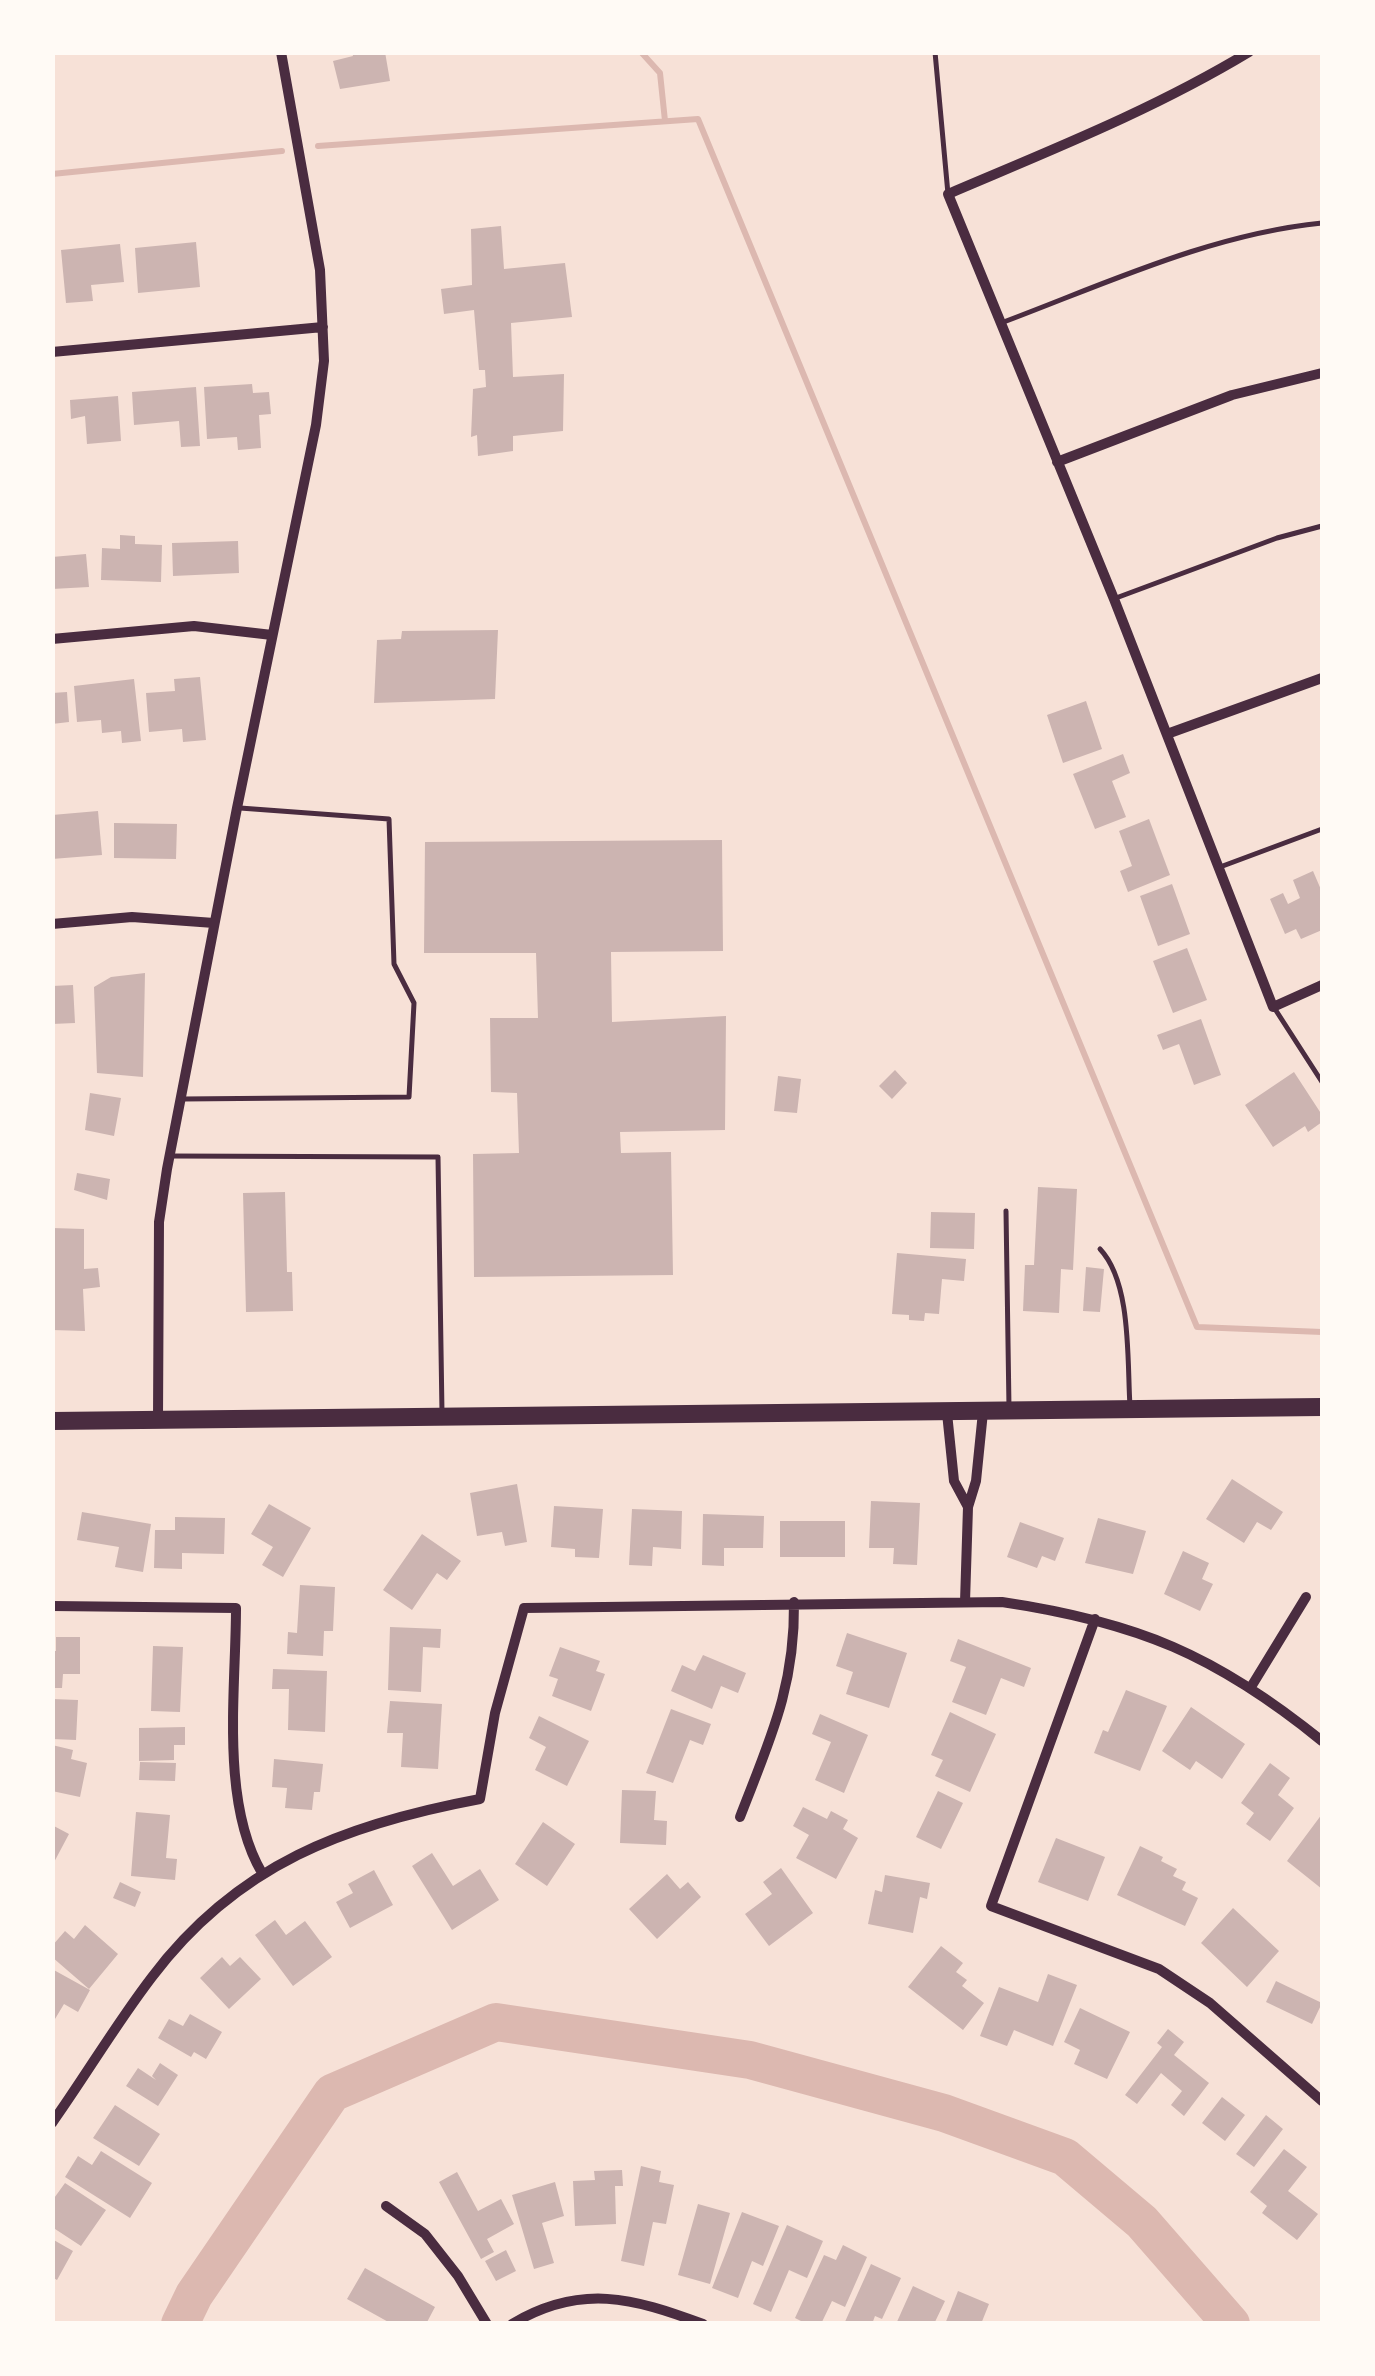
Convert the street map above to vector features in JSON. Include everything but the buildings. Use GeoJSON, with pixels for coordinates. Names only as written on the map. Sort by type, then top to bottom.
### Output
{"type":"FeatureCollection","features":[{"type":"Feature","properties":{"kind":"main road"},"geometry":{"type":"LineString","coordinates":[[52,1421],[1322,1407]]}},
{"type":"Feature","properties":{"kind":"street"},"geometry":{"type":"LineString","coordinates":[[158,1418],[159,1222],[214,923],[316,425],[324,361],[320,270],[281,52]]}},
{"type":"Feature","properties":{"kind":"street"},"geometry":{"type":"LineString","coordinates":[[1249,52],[1131,116],[948,194],[1114,598],[1273,1007],[1322,985]]}},
{"type":"Feature","properties":{"kind":"street"},"geometry":{"type":"LineString","coordinates":[[52,352],[323,327]]}},
{"type":"Feature","properties":{"kind":"street"},"geometry":{"type":"LineString","coordinates":[[1057,462],[1232,395],[1322,373]]}},
{"type":"Feature","properties":{"kind":"street"},"geometry":{"type":"LineString","coordinates":[[52,640],[194,626],[272,635]]}},
{"type":"Feature","properties":{"kind":"street"},"geometry":{"type":"LineString","coordinates":[[1167,734],[1322,678]]}},
{"type":"Feature","properties":{"kind":"street"},"geometry":{"type":"LineString","coordinates":[[52,924],[132,917],[214,923]]}},
{"type":"Feature","properties":{"kind":"street"},"geometry":{"type":"LineString","coordinates":[[964,1602],[968,1506],[976,1482],[984,1412]]}},
{"type":"Feature","properties":{"kind":"street"},"geometry":{"type":"LineString","coordinates":[[947,1413],[954,1481],[968,1506]]}},
{"type":"Feature","properties":{"kind":"street"},"geometry":{"type":"LineString","coordinates":[[1251,1687],[1306,1597]]}},
{"type":"Feature","properties":{"kind":"street"},"geometry":{"type":"LineString","coordinates":[[740,1816],[784,1701],[794,1639],[794,1602]]}},
{"type":"Feature","properties":{"kind":"street"},"geometry":{"type":"LineString","coordinates":[[52,2123],[162,1965],[215,1909],[262,1873],[324,1841],[367,1826],[480,1800],[494,1713],[524,1608],[1002,1602],[1121,1625],[1176,1646],[1251,1687],[1322,1741]]}},
{"type":"Feature","properties":{"kind":"street"},"geometry":{"type":"LineString","coordinates":[[52,1606],[236,1608],[235,1780],[241,1826],[262,1873]]}},
{"type":"Feature","properties":{"kind":"street"},"geometry":{"type":"LineString","coordinates":[[1095,1619],[991,1906],[1160,1970],[1210,2003],[1322,2101]]}},
{"type":"Feature","properties":{"kind":"street"},"geometry":{"type":"LineString","coordinates":[[386,2206],[425,2234],[458,2276],[487,2324]]}},
{"type":"Feature","properties":{"kind":"street"},"geometry":{"type":"LineString","coordinates":[[512,2324],[546,2305],[594,2298],[640,2302],[703,2324]]}},
{"type":"Feature","properties":{"kind":"lane"},"geometry":{"type":"LineString","coordinates":[[935,52],[948,194]]}},
{"type":"Feature","properties":{"kind":"lane"},"geometry":{"type":"LineString","coordinates":[[1001,323],[1188,252],[1289,226],[1322,223]]}},
{"type":"Feature","properties":{"kind":"lane"},"geometry":{"type":"LineString","coordinates":[[1114,598],[1277,538],[1322,526]]}},
{"type":"Feature","properties":{"kind":"lane"},"geometry":{"type":"LineString","coordinates":[[180,1099],[410,1097],[414,1003],[394,964],[389,819],[237,808]]}},
{"type":"Feature","properties":{"kind":"lane"},"geometry":{"type":"LineString","coordinates":[[1220,866],[1322,829]]}},
{"type":"Feature","properties":{"kind":"lane"},"geometry":{"type":"LineString","coordinates":[[1273,1007],[1322,1082]]}},
{"type":"Feature","properties":{"kind":"lane"},"geometry":{"type":"LineString","coordinates":[[170,1156],[438,1157],[442,1416]]}},
{"type":"Feature","properties":{"kind":"lane"},"geometry":{"type":"LineString","coordinates":[[1006,1211],[1009,1412]]}},
{"type":"Feature","properties":{"kind":"lane"},"geometry":{"type":"LineString","coordinates":[[1100,1248],[1117,1278],[1124,1310],[1131,1409]]}},
{"type":"Feature","properties":{"kind":"waterway"},"geometry":{"type":"LineString","coordinates":[[641,52],[660,73],[665,121]]}},
{"type":"Feature","properties":{"kind":"waterway"},"geometry":{"type":"LineString","coordinates":[[318,146],[698,119],[1197,1327],[1322,1332]]}},
{"type":"Feature","properties":{"kind":"waterway"},"geometry":{"type":"LineString","coordinates":[[52,174],[282,151]]}},
{"type":"Feature","properties":{"kind":"waterway"},"geometry":{"type":"LineString","coordinates":[[180,2324],[194,2295],[332,2093],[496,2022],[750,2060],[944,2113],[1065,2157],[1142,2222],[1231,2324]]}}]}
